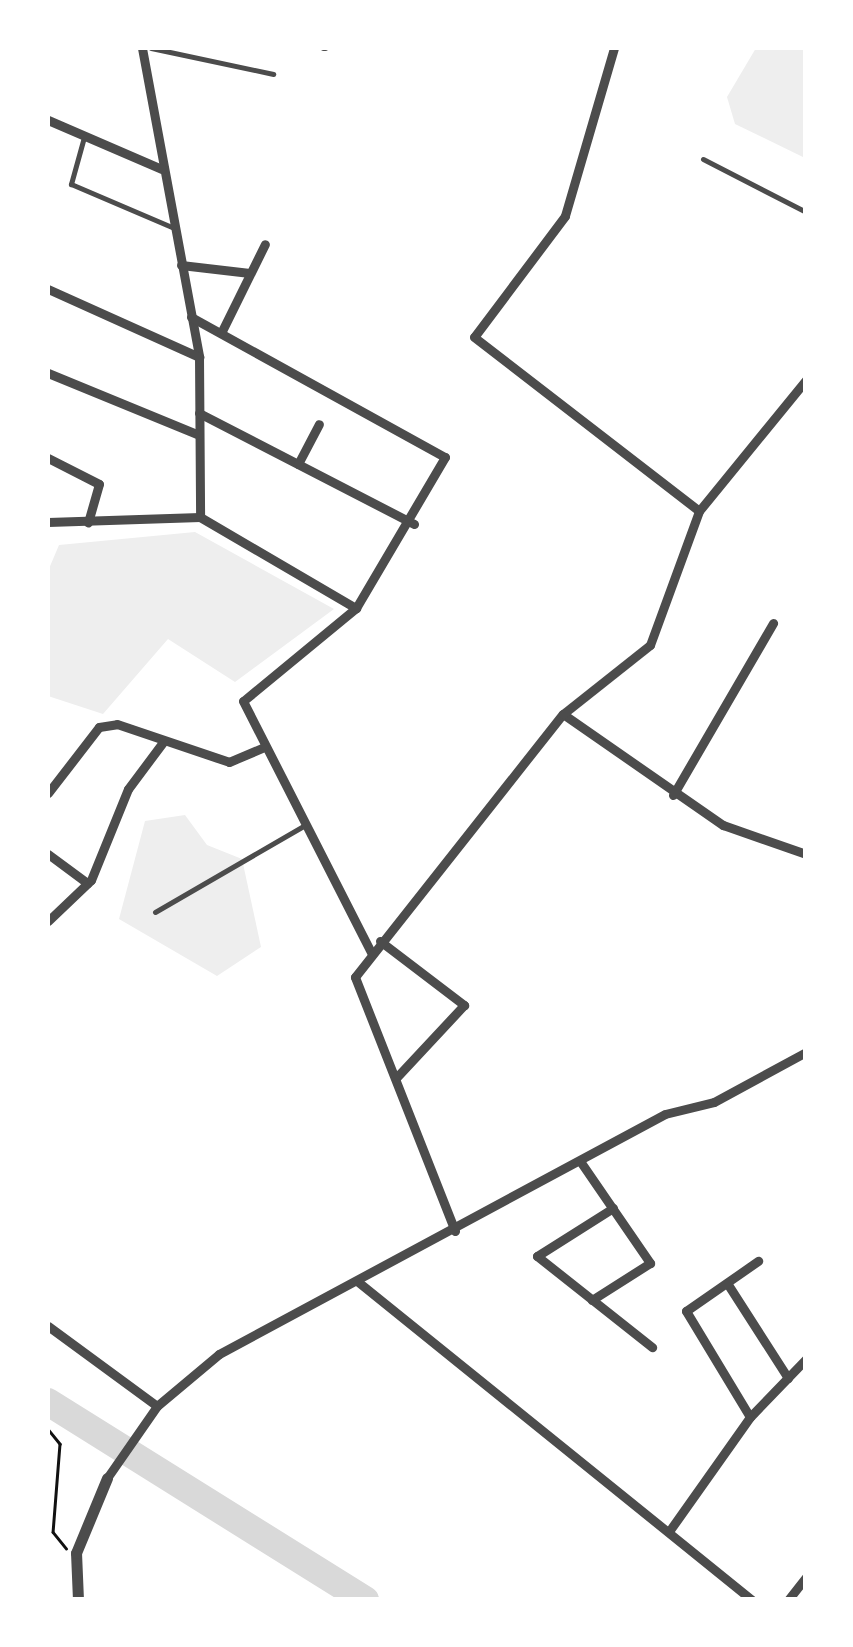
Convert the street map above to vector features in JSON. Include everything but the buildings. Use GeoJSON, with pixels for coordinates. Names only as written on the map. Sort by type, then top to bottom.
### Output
{"type":"FeatureCollection","features":[{"type":"Feature","properties":{"kind":"street"},"geometry":{"type":"LineString","coordinates":[[142,48],[200,357],[200,516]]}},
{"type":"Feature","properties":{"kind":"street"},"geometry":{"type":"LineString","coordinates":[[614,48],[559,229],[474,337],[699,510]]}},
{"type":"Feature","properties":{"kind":"street"},"geometry":{"type":"LineString","coordinates":[[48,120],[162,169]]}},
{"type":"Feature","properties":{"kind":"street"},"geometry":{"type":"LineString","coordinates":[[220,333],[265,244]]}},
{"type":"Feature","properties":{"kind":"street"},"geometry":{"type":"LineString","coordinates":[[181,264],[250,273]]}},
{"type":"Feature","properties":{"kind":"street"},"geometry":{"type":"LineString","coordinates":[[48,289],[200,357]]}},
{"type":"Feature","properties":{"kind":"street"},"geometry":{"type":"LineString","coordinates":[[192,317],[444,458],[414,524],[356,608],[243,701],[371,952]]}},
{"type":"Feature","properties":{"kind":"street"},"geometry":{"type":"LineString","coordinates":[[48,373],[199,435]]}},
{"type":"Feature","properties":{"kind":"street"},"geometry":{"type":"LineString","coordinates":[[456,1230],[355,977],[563,714],[650,645],[699,510],[806,380]]}},
{"type":"Feature","properties":{"kind":"street"},"geometry":{"type":"LineString","coordinates":[[199,413],[414,524]]}},
{"type":"Feature","properties":{"kind":"street"},"geometry":{"type":"LineString","coordinates":[[298,464],[319,424]]}},
{"type":"Feature","properties":{"kind":"street"},"geometry":{"type":"LineString","coordinates":[[48,458],[100,484],[88,522]]}},
{"type":"Feature","properties":{"kind":"street"},"geometry":{"type":"LineString","coordinates":[[48,522],[200,516],[356,608]]}},
{"type":"Feature","properties":{"kind":"street"},"geometry":{"type":"LineString","coordinates":[[673,795],[773,622]]}},
{"type":"Feature","properties":{"kind":"street"},"geometry":{"type":"LineString","coordinates":[[563,714],[673,795],[806,854]]}},
{"type":"Feature","properties":{"kind":"street"},"geometry":{"type":"LineString","coordinates":[[48,793],[99,727],[229,762],[264,746]]}},
{"type":"Feature","properties":{"kind":"street"},"geometry":{"type":"LineString","coordinates":[[48,921],[87,884],[128,789],[163,742]]}},
{"type":"Feature","properties":{"kind":"street"},"geometry":{"type":"LineString","coordinates":[[48,854],[87,884]]}},
{"type":"Feature","properties":{"kind":"street"},"geometry":{"type":"LineString","coordinates":[[380,941],[464,1005],[396,1078]]}},
{"type":"Feature","properties":{"kind":"street"},"geometry":{"type":"LineString","coordinates":[[78,1600],[76,1552],[107,1478],[157,1406],[219,1354],[580,1161],[806,1052]]}},
{"type":"Feature","properties":{"kind":"street"},"geometry":{"type":"LineString","coordinates":[[580,1161],[650,1263],[592,1300]]}},
{"type":"Feature","properties":{"kind":"street"},"geometry":{"type":"LineString","coordinates":[[612,1208],[536,1256],[652,1346]]}},
{"type":"Feature","properties":{"kind":"street"},"geometry":{"type":"LineString","coordinates":[[750,1416],[686,1311],[758,1262]]}},
{"type":"Feature","properties":{"kind":"street"},"geometry":{"type":"LineString","coordinates":[[357,1281],[752,1600]]}},
{"type":"Feature","properties":{"kind":"street"},"geometry":{"type":"LineString","coordinates":[[727,1283],[788,1378]]}},
{"type":"Feature","properties":{"kind":"street"},"geometry":{"type":"LineString","coordinates":[[48,1326],[157,1406]]}},
{"type":"Feature","properties":{"kind":"street"},"geometry":{"type":"LineString","coordinates":[[670,1530],[750,1416],[806,1359]]}},
{"type":"Feature","properties":{"kind":"street"},"geometry":{"type":"LineString","coordinates":[[788,1600],[806,1577]]}},
{"type":"Feature","properties":{"kind":"lane"},"geometry":{"type":"LineString","coordinates":[[152,48],[273,74]]}},
{"type":"Feature","properties":{"kind":"lane"},"geometry":{"type":"LineString","coordinates":[[85,136],[71,184],[174,228]]}},
{"type":"Feature","properties":{"kind":"lane"},"geometry":{"type":"LineString","coordinates":[[703,159],[806,212]]}},
{"type":"Feature","properties":{"kind":"lane"},"geometry":{"type":"LineString","coordinates":[[155,912],[308,824]]}},
{"type":"Feature","properties":{"kind":"path"},"geometry":{"type":"LineString","coordinates":[[48,1430],[60,1444],[53,1532],[76,1552]]}},
{"type":"Feature","properties":{"kind":"shaded area"},"geometry":{"type":"Polygon","coordinates":[[[756,48],[805,48],[805,158],[735,124],[727,97],[756,48]]]}},
{"type":"Feature","properties":{"kind":"shaded area"},"geometry":{"type":"Polygon","coordinates":[[[195,532],[334,609],[235,682],[168,639],[103,714],[48,696],[48,571],[59,545],[195,532]]]}},
{"type":"Feature","properties":{"kind":"shaded area"},"geometry":{"type":"Polygon","coordinates":[[[185,815],[207,845],[242,859],[261,947],[217,976],[119,919],[145,821],[185,815]]]}},
{"type":"Feature","properties":{"kind":"waterway"},"geometry":{"type":"LineString","coordinates":[[48,1402],[365,1600]]}}]}
